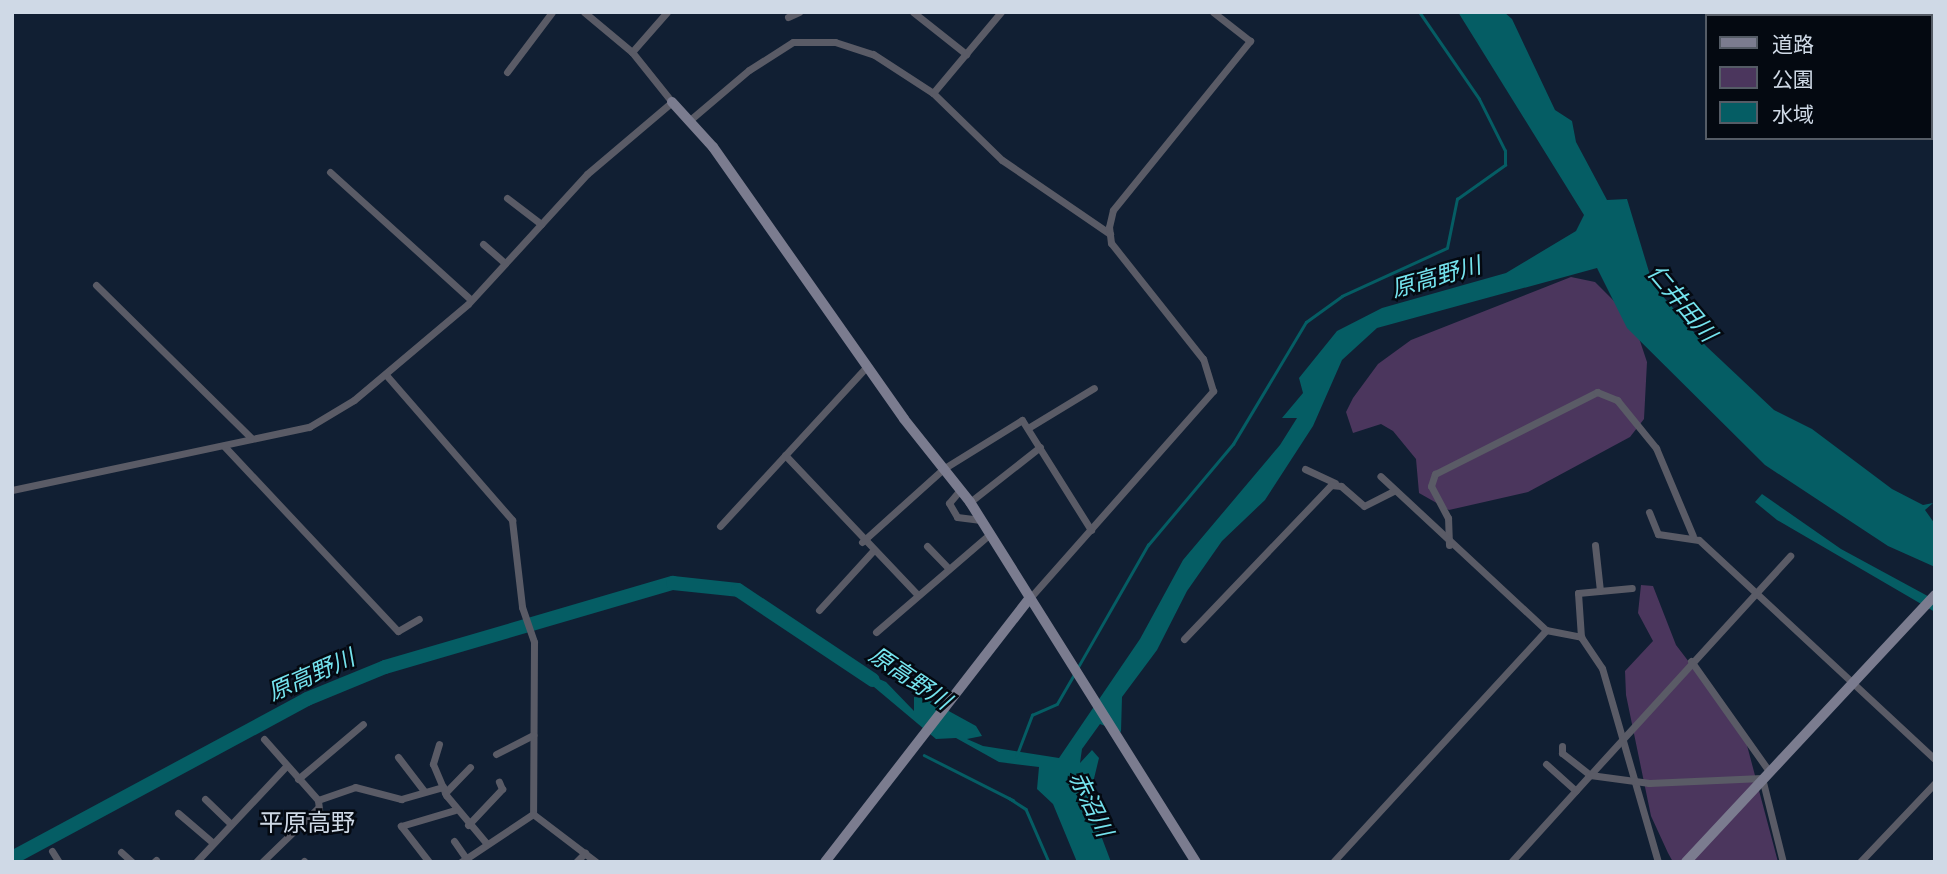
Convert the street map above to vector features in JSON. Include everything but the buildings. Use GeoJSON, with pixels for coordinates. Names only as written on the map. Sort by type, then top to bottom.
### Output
{"type":"FeatureCollection","features":[{"type":"Feature","properties":{"kind":"street"},"geometry":{"type":"LineString","coordinates":[[507,72],[552,12]]}},
{"type":"Feature","properties":{"kind":"street"},"geometry":{"type":"LineString","coordinates":[[584,12],[632,52],[690,121],[867,366],[970,502],[1196,862]]}},
{"type":"Feature","properties":{"kind":"street"},"geometry":{"type":"LineString","coordinates":[[632,52],[667,12]]}},
{"type":"Feature","properties":{"kind":"street"},"geometry":{"type":"LineString","coordinates":[[788,17],[799,12]]}},
{"type":"Feature","properties":{"kind":"street"},"geometry":{"type":"LineString","coordinates":[[913,12],[967,54]]}},
{"type":"Feature","properties":{"kind":"street"},"geometry":{"type":"LineString","coordinates":[[933,93],[1000,12]]}},
{"type":"Feature","properties":{"kind":"street"},"geometry":{"type":"LineString","coordinates":[[1110,234],[1113,210],[1250,41],[1213,12]]}},
{"type":"Feature","properties":{"kind":"street"},"geometry":{"type":"LineString","coordinates":[[690,121],[749,69],[807,38],[873,54],[933,93],[1002,160],[1110,234],[1203,359],[1213,391],[1029,599],[950,697],[825,862]]}},
{"type":"Feature","properties":{"kind":"street"},"geometry":{"type":"LineString","coordinates":[[12,490],[309,427],[387,376],[471,300],[587,174],[672,102]]}},
{"type":"Feature","properties":{"kind":"street"},"geometry":{"type":"LineString","coordinates":[[330,172],[471,300]]}},
{"type":"Feature","properties":{"kind":"street"},"geometry":{"type":"LineString","coordinates":[[507,198],[541,224]]}},
{"type":"Feature","properties":{"kind":"street"},"geometry":{"type":"LineString","coordinates":[[483,244],[505,263]]}},
{"type":"Feature","properties":{"kind":"street"},"geometry":{"type":"LineString","coordinates":[[96,285],[251,438]]}},
{"type":"Feature","properties":{"kind":"street"},"geometry":{"type":"LineString","coordinates":[[720,526],[867,366]]}},
{"type":"Feature","properties":{"kind":"street"},"geometry":{"type":"LineString","coordinates":[[387,376],[512,520],[522,607],[534,642],[533,814]]}},
{"type":"Feature","properties":{"kind":"street"},"geometry":{"type":"LineString","coordinates":[[1028,428],[1094,388]]}},
{"type":"Feature","properties":{"kind":"street"},"geometry":{"type":"LineString","coordinates":[[1449,545],[1448,517],[1431,486],[1435,474],[1597,391],[1617,400],[1656,448],[1693,536],[1935,759]]}},
{"type":"Feature","properties":{"kind":"street"},"geometry":{"type":"LineString","coordinates":[[862,542],[943,469],[1022,420],[1091,530]]}},
{"type":"Feature","properties":{"kind":"street"},"geometry":{"type":"LineString","coordinates":[[224,446],[398,631],[419,619]]}},
{"type":"Feature","properties":{"kind":"street"},"geometry":{"type":"LineString","coordinates":[[970,502],[1040,447]]}},
{"type":"Feature","properties":{"kind":"street"},"geometry":{"type":"LineString","coordinates":[[785,456],[862,542],[916,593]]}},
{"type":"Feature","properties":{"kind":"street"},"geometry":{"type":"LineString","coordinates":[[1305,469],[1335,484],[1364,506],[1394,491]]}},
{"type":"Feature","properties":{"kind":"street"},"geometry":{"type":"LineString","coordinates":[[1380,476],[1449,545],[1546,630],[1581,638]]}},
{"type":"Feature","properties":{"kind":"street"},"geometry":{"type":"LineString","coordinates":[[1184,639],[1335,484]]}},
{"type":"Feature","properties":{"kind":"street"},"geometry":{"type":"LineString","coordinates":[[960,490],[949,503],[957,517],[981,520]]}},
{"type":"Feature","properties":{"kind":"street"},"geometry":{"type":"LineString","coordinates":[[1649,512],[1658,534],[1693,536]]}},
{"type":"Feature","properties":{"kind":"street"},"geometry":{"type":"LineString","coordinates":[[876,632],[916,593],[990,534]]}},
{"type":"Feature","properties":{"kind":"street"},"geometry":{"type":"LineString","coordinates":[[1595,545],[1600,591]]}},
{"type":"Feature","properties":{"kind":"street"},"geometry":{"type":"LineString","coordinates":[[927,546],[947,567]]}},
{"type":"Feature","properties":{"kind":"street"},"geometry":{"type":"LineString","coordinates":[[819,610],[872,552]]}},
{"type":"Feature","properties":{"kind":"street"},"geometry":{"type":"LineString","coordinates":[[1511,862],[1790,556]]}},
{"type":"Feature","properties":{"kind":"street"},"geometry":{"type":"LineString","coordinates":[[1632,588],[1578,593],[1581,638],[1602,668],[1658,862]]}},
{"type":"Feature","properties":{"kind":"street"},"geometry":{"type":"LineString","coordinates":[[1686,862],[1765,774],[1935,595]]}},
{"type":"Feature","properties":{"kind":"street"},"geometry":{"type":"LineString","coordinates":[[1333,862],[1546,630]]}},
{"type":"Feature","properties":{"kind":"street"},"geometry":{"type":"LineString","coordinates":[[1691,662],[1765,774],[1783,862]]}},
{"type":"Feature","properties":{"kind":"street"},"geometry":{"type":"LineString","coordinates":[[298,779],[363,724]]}},
{"type":"Feature","properties":{"kind":"street"},"geometry":{"type":"LineString","coordinates":[[496,754],[534,735]]}},
{"type":"Feature","properties":{"kind":"street"},"geometry":{"type":"LineString","coordinates":[[264,739],[318,804],[321,825]]}},
{"type":"Feature","properties":{"kind":"street"},"geometry":{"type":"LineString","coordinates":[[439,744],[433,764],[444,790],[455,810],[487,844]]}},
{"type":"Feature","properties":{"kind":"street"},"geometry":{"type":"LineString","coordinates":[[1562,746],[1562,753],[1590,775],[1634,783],[1765,774]]}},
{"type":"Feature","properties":{"kind":"street"},"geometry":{"type":"LineString","coordinates":[[398,757],[424,790]]}},
{"type":"Feature","properties":{"kind":"street"},"geometry":{"type":"LineString","coordinates":[[1546,764],[1576,791]]}},
{"type":"Feature","properties":{"kind":"street"},"geometry":{"type":"LineString","coordinates":[[196,862],[286,766]]}},
{"type":"Feature","properties":{"kind":"street"},"geometry":{"type":"LineString","coordinates":[[262,862],[318,804],[363,786],[396,799],[424,790],[444,790],[470,766]]}},
{"type":"Feature","properties":{"kind":"street"},"geometry":{"type":"LineString","coordinates":[[468,825],[502,789],[499,782]]}},
{"type":"Feature","properties":{"kind":"street"},"geometry":{"type":"LineString","coordinates":[[1860,862],[1935,783]]}},
{"type":"Feature","properties":{"kind":"street"},"geometry":{"type":"LineString","coordinates":[[205,799],[231,824]]}},
{"type":"Feature","properties":{"kind":"street"},"geometry":{"type":"LineString","coordinates":[[429,862],[401,826],[455,810]]}},
{"type":"Feature","properties":{"kind":"street"},"geometry":{"type":"LineString","coordinates":[[178,813],[213,843]]}},
{"type":"Feature","properties":{"kind":"street"},"geometry":{"type":"LineString","coordinates":[[454,842],[463,860],[533,814]]}},
{"type":"Feature","properties":{"kind":"street"},"geometry":{"type":"LineString","coordinates":[[533,814],[596,862]]}},
{"type":"Feature","properties":{"kind":"street"},"geometry":{"type":"LineString","coordinates":[[52,851],[59,862]]}},
{"type":"Feature","properties":{"kind":"street"},"geometry":{"type":"LineString","coordinates":[[121,852],[132,862]]}},
{"type":"Feature","properties":{"kind":"street"},"geometry":{"type":"LineString","coordinates":[[576,862],[585,853]]}},
{"type":"Feature","properties":{"kind":"green space"},"geometry":{"type":"Polygon","coordinates":[[[1571,277],[1595,282],[1633,320],[1647,362],[1644,419],[1630,437],[1528,492],[1449,510],[1419,493],[1416,459],[1393,431],[1381,424],[1353,433],[1346,412],[1353,398],[1378,364],[1411,340],[1571,277]]]}},
{"type":"Feature","properties":{"kind":"green space"},"geometry":{"type":"Polygon","coordinates":[[[1641,585],[1653,586],[1676,645],[1744,734],[1778,862],[1673,862],[1668,853],[1651,816],[1626,695],[1625,671],[1653,641],[1638,613],[1641,585]]]}},
{"type":"Feature","properties":{"kind":"water","name":"赤沼川"},"geometry":{"type":"Polygon","coordinates":[[[1458,12],[1504,12],[1512,19],[1555,110],[1572,121],[1576,142],[1607,200],[1627,199],[1653,285],[1706,346],[1774,410],[1812,429],[1892,489],[1923,505],[1933,503],[1925,510],[1935,524],[1935,567],[1888,546],[1765,465],[1627,328],[1597,268],[1377,328],[1342,360],[1313,426],[1265,500],[1222,541],[1187,591],[1157,650],[1122,697],[1121,732],[1100,724],[1082,749],[1080,763],[1092,750],[1099,758],[1091,791],[1094,817],[1111,862],[1077,862],[1053,804],[1037,789],[1039,767],[999,762],[956,738],[936,739],[849,666],[886,682],[914,711],[914,697],[925,698],[976,726],[982,736],[967,739],[983,746],[1059,758],[1140,639],[1183,560],[1280,445],[1297,418],[1282,418],[1303,393],[1299,378],[1337,331],[1382,308],[1506,273],[1576,231],[1584,215],[1458,12]]]}},
{"type":"Feature","properties":{"kind":"water"},"geometry":{"type":"Polygon","coordinates":[[[1762,494],[1841,549],[1935,600],[1935,612],[1777,520],[1755,502],[1762,494]]]}},
{"type":"Feature","properties":{"kind":"waterway"},"geometry":{"type":"LineString","coordinates":[[1078,667],[1148,545],[1233,444],[1306,322],[1342,296],[1447,248],[1457,199],[1505,165],[1505,151],[1479,99],[1419,12]]}},
{"type":"Feature","properties":{"kind":"waterway","name":"原高野川"},"geometry":{"type":"LineString","coordinates":[[12,858],[307,699],[385,667],[673,583],[738,590],[873,680]]}},
{"type":"Feature","properties":{"kind":"waterway"},"geometry":{"type":"LineString","coordinates":[[1016,757],[1032,715],[1057,704],[1075,673]]}},
{"type":"Feature","properties":{"kind":"waterway"},"geometry":{"type":"LineString","coordinates":[[924,755],[1013,800]]}},
{"type":"Feature","properties":{"kind":"waterway"},"geometry":{"type":"LineString","coordinates":[[1009,798],[1026,809],[1049,862]]}},
{"type":"Feature","properties":{"kind":"district","name":"平原高野"},"geometry":{"type":"Point","coordinates":[307,824]}},
{"type":"Feature","properties":{"kind":"water label","name":"仁井田川"},"geometry":{"type":"Point","coordinates":[1682,303]}}]}
